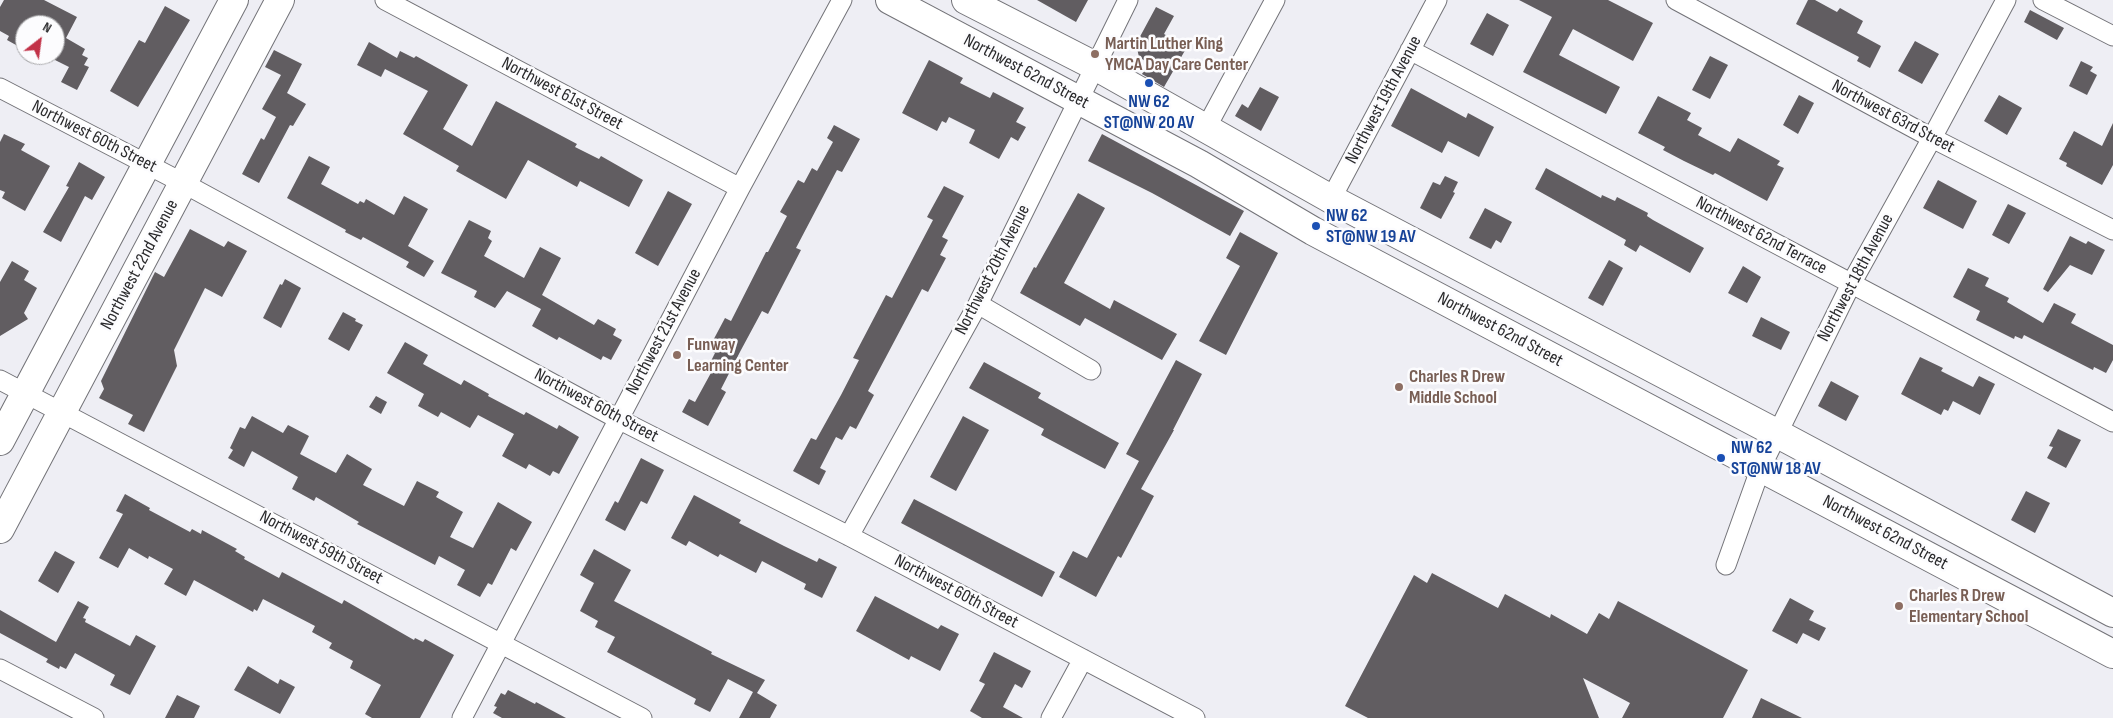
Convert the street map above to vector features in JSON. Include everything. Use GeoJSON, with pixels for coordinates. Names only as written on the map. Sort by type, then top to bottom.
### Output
{"type":"FeatureCollection","features":[{"type":"Feature","properties":{"kind":"main road"},"geometry":{"type":"LineString","coordinates":[[0,441],[234,0]]}},
{"type":"Feature","properties":{"kind":"main road","name":"Northwest 22nd Avenue"},"geometry":{"type":"LineString","coordinates":[[0,529],[280,0]]}},
{"type":"Feature","properties":{"kind":"main road","name":"Northwest 62nd Street"},"geometry":{"type":"LineString","coordinates":[[890,0],[1199,164],[1313,231],[2113,654]]}},
{"type":"Feature","properties":{"kind":"main road","name":"Northwest 62nd Street"},"geometry":{"type":"LineString","coordinates":[[966,0],[1097,67],[1331,199],[2113,613]]}},
{"type":"Feature","properties":{"kind":"street","name":"Northwest 61st Street"},"geometry":{"type":"LineString","coordinates":[[385,0],[740,188]]}},
{"type":"Feature","properties":{"kind":"street","name":"Northwest 21st Avenue"},"geometry":{"type":"LineString","coordinates":[[462,718],[740,188],[842,0]]}},
{"type":"Feature","properties":{"kind":"street","name":"Northwest 20th Avenue"},"geometry":{"type":"LineString","coordinates":[[849,536],[978,304],[1097,67],[1128,0]]}},
{"type":"Feature","properties":{"kind":"street"},"geometry":{"type":"LineString","coordinates":[[1206,128],[1275,0]]}},
{"type":"Feature","properties":{"kind":"street","name":"Northwest 19th Avenue"},"geometry":{"type":"LineString","coordinates":[[1331,199],[1437,0]]}},
{"type":"Feature","properties":{"kind":"street","name":"Northwest 63rd Street"},"geometry":{"type":"LineString","coordinates":[[1676,0],[1932,138],[2113,230]]}},
{"type":"Feature","properties":{"kind":"street","name":"Northwest 18th Avenue"},"geometry":{"type":"LineString","coordinates":[[1726,565],[1761,467],[1851,284],[2006,0]]}},
{"type":"Feature","properties":{"kind":"street"},"geometry":{"type":"LineString","coordinates":[[2043,0],[2113,36]]}},
{"type":"Feature","properties":{"kind":"street","name":"Northwest 62nd Terrace"},"geometry":{"type":"LineString","coordinates":[[1410,50],[2113,422]]}},
{"type":"Feature","properties":{"kind":"street","name":"Northwest 60th Street"},"geometry":{"type":"LineString","coordinates":[[0,88],[183,183],[618,419],[849,536],[1195,718]]}},
{"type":"Feature","properties":{"kind":"street"},"geometry":{"type":"LineString","coordinates":[[978,304],[1091,370]]}},
{"type":"Feature","properties":{"kind":"street","name":"Northwest 59th Street"},"geometry":{"type":"LineString","coordinates":[[0,380],[63,411],[642,718]]}},
{"type":"Feature","properties":{"kind":"street"},"geometry":{"type":"LineString","coordinates":[[1051,718],[1083,659]]}},
{"type":"Feature","properties":{"kind":"street"},"geometry":{"type":"LineString","coordinates":[[0,669],[94,718]]}},
{"type":"Feature","properties":{"kind":"building"},"geometry":{"type":"Polygon","coordinates":[[[4,0],[44,0],[77,17],[66,38],[85,49],[82,55],[88,58],[84,65],[89,67],[77,90],[61,82],[69,67],[65,65],[65,15],[15,15],[15,44],[7,40],[9,36],[0,31],[0,7],[4,0]]]}},
{"type":"Feature","properties":{"kind":"building"},"geometry":{"type":"Polygon","coordinates":[[[1037,0],[1088,0],[1076,22],[1037,0]]]}},
{"type":"Feature","properties":{"kind":"building"},"geometry":{"type":"Polygon","coordinates":[[[1519,0],[1608,0],[1653,23],[1633,61],[1573,29],[1559,55],[1620,87],[1606,114],[1523,72],[1552,17],[1519,0]]]}},
{"type":"Feature","properties":{"kind":"building"},"geometry":{"type":"Polygon","coordinates":[[[1808,0],[1815,0],[1837,12],[1840,8],[1863,21],[1857,33],[1881,46],[1870,68],[1857,61],[1859,57],[1796,24],[1808,0]]]}},
{"type":"Feature","properties":{"kind":"building"},"geometry":{"type":"Polygon","coordinates":[[[165,6],[190,20],[138,107],[110,91],[139,40],[145,43],[165,6]]]}},
{"type":"Feature","properties":{"kind":"building"},"geometry":{"type":"Polygon","coordinates":[[[1156,7],[1174,16],[1164,34],[1187,47],[1164,87],[1142,74],[1148,63],[1139,57],[1136,44],[1156,7]]]}},
{"type":"Feature","properties":{"kind":"building"},"geometry":{"type":"Polygon","coordinates":[[[2030,10],[2064,28],[2057,40],[2024,22],[2030,10]]]}},
{"type":"Feature","properties":{"kind":"building"},"geometry":{"type":"Polygon","coordinates":[[[1487,13],[1509,25],[1493,56],[1470,44],[1487,13]]]}},
{"type":"Feature","properties":{"kind":"building"},"geometry":{"type":"Polygon","coordinates":[[[1915,41],[1939,54],[1922,84],[1898,71],[1915,41]]]}},
{"type":"Feature","properties":{"kind":"building"},"geometry":{"type":"Polygon","coordinates":[[[369,42],[397,58],[400,51],[414,58],[416,56],[468,85],[443,129],[472,146],[496,101],[577,144],[575,147],[599,159],[601,156],[643,180],[629,207],[580,181],[577,187],[528,160],[506,199],[456,171],[459,166],[403,134],[428,91],[385,69],[381,77],[357,65],[369,42]]]}},
{"type":"Feature","properties":{"kind":"building"},"geometry":{"type":"Polygon","coordinates":[[[274,50],[302,64],[287,93],[306,104],[293,126],[290,125],[259,183],[242,174],[261,138],[264,140],[276,117],[262,109],[281,75],[265,67],[274,50]]]}},
{"type":"Feature","properties":{"kind":"building"},"geometry":{"type":"Polygon","coordinates":[[[1710,56],[1728,65],[1710,99],[1692,90],[1710,56]]]}},
{"type":"Feature","properties":{"kind":"building"},"geometry":{"type":"Polygon","coordinates":[[[929,60],[963,78],[960,83],[990,98],[993,92],[1024,108],[1016,122],[1026,127],[1018,141],[1011,137],[999,159],[969,143],[975,130],[949,117],[946,123],[942,121],[937,131],[902,113],[929,60]]]}},
{"type":"Feature","properties":{"kind":"building"},"geometry":{"type":"Polygon","coordinates":[[[2081,61],[2093,67],[2090,71],[2097,75],[2087,95],[2069,86],[2081,61]]]}},
{"type":"Feature","properties":{"kind":"building"},"geometry":{"type":"Polygon","coordinates":[[[1260,87],[1279,97],[1261,131],[1235,116],[1242,104],[1248,108],[1260,87]]]}},
{"type":"Feature","properties":{"kind":"building"},"geometry":{"type":"Polygon","coordinates":[[[1411,88],[1466,118],[1468,113],[1494,127],[1479,157],[1448,141],[1442,153],[1391,126],[1411,88]]]}},
{"type":"Feature","properties":{"kind":"building"},"geometry":{"type":"Polygon","coordinates":[[[1799,95],[1814,103],[1798,134],[1783,125],[1799,95]]]}},
{"type":"Feature","properties":{"kind":"building"},"geometry":{"type":"Polygon","coordinates":[[[1999,95],[2022,108],[2007,135],[1984,121],[1999,95]]]}},
{"type":"Feature","properties":{"kind":"building"},"geometry":{"type":"Polygon","coordinates":[[[1658,96],[1691,113],[1687,120],[1702,128],[1698,135],[1730,152],[1738,138],[1780,161],[1777,165],[1784,168],[1767,201],[1715,173],[1713,175],[1663,150],[1665,147],[1638,133],[1658,96]]]}},
{"type":"Feature","properties":{"kind":"building"},"geometry":{"type":"Polygon","coordinates":[[[2113,123],[2113,165],[2102,185],[2066,166],[2067,163],[2059,159],[2074,131],[2102,146],[2113,123]]]}},
{"type":"Feature","properties":{"kind":"building"},"geometry":{"type":"Polygon","coordinates":[[[834,125],[860,139],[842,172],[837,170],[817,208],[796,248],[801,250],[768,314],[762,311],[741,350],[721,389],[726,392],[708,426],[682,412],[689,399],[695,402],[712,371],[707,369],[715,353],[708,350],[725,318],[731,321],[766,252],[768,252],[787,216],[780,212],[798,180],[804,183],[812,168],[817,171],[833,142],[827,138],[834,125]]]}},
{"type":"Feature","properties":{"kind":"building"},"geometry":{"type":"Polygon","coordinates":[[[4,134],[25,144],[21,150],[50,166],[25,211],[2,198],[5,192],[0,190],[0,142],[4,134]]]}},
{"type":"Feature","properties":{"kind":"building"},"geometry":{"type":"Polygon","coordinates":[[[1102,134],[1244,211],[1230,236],[1152,193],[1088,161],[1102,134]]]}},
{"type":"Feature","properties":{"kind":"building"},"geometry":{"type":"Polygon","coordinates":[[[309,156],[330,167],[321,184],[358,204],[360,201],[364,203],[366,199],[394,215],[404,196],[428,209],[408,246],[434,261],[424,277],[406,267],[409,262],[363,237],[361,240],[345,232],[346,230],[287,198],[309,156]]]}},
{"type":"Feature","properties":{"kind":"building"},"geometry":{"type":"Polygon","coordinates":[[[79,162],[105,177],[92,200],[85,196],[61,242],[43,232],[69,187],[66,186],[79,162]]]}},
{"type":"Feature","properties":{"kind":"building"},"geometry":{"type":"Polygon","coordinates":[[[1546,168],[1601,198],[1602,195],[1615,201],[1617,197],[1648,213],[1647,216],[1653,220],[1704,248],[1690,273],[1640,245],[1636,252],[1624,245],[1626,240],[1535,189],[1546,168]]]}},
{"type":"Feature","properties":{"kind":"building"},"geometry":{"type":"Polygon","coordinates":[[[1445,176],[1458,182],[1453,192],[1455,193],[1441,219],[1420,208],[1433,182],[1440,185],[1445,176]]]}},
{"type":"Feature","properties":{"kind":"building"},"geometry":{"type":"Polygon","coordinates":[[[1938,180],[1977,201],[1963,229],[1923,208],[1938,180]]]}},
{"type":"Feature","properties":{"kind":"building"},"geometry":{"type":"Polygon","coordinates":[[[944,186],[964,196],[942,237],[948,240],[940,255],[946,258],[928,292],[922,289],[868,391],[874,395],[856,429],[850,426],[842,440],[836,437],[820,468],[826,471],[819,485],[793,471],[811,438],[816,440],[841,395],[859,360],[853,358],[886,295],[892,298],[933,220],[927,217],[944,186]]]}},
{"type":"Feature","properties":{"kind":"building"},"geometry":{"type":"Polygon","coordinates":[[[668,191],[692,204],[658,266],[635,253],[668,191]]]}},
{"type":"Feature","properties":{"kind":"building"},"geometry":{"type":"Polygon","coordinates":[[[1078,193],[1105,208],[1064,283],[1110,309],[1114,300],[1177,334],[1162,360],[1085,318],[1080,326],[1020,293],[1078,193]]]}},
{"type":"Feature","properties":{"kind":"building"},"geometry":{"type":"Polygon","coordinates":[[[2008,204],[2026,213],[2009,244],[1992,235],[2008,204]]]}},
{"type":"Feature","properties":{"kind":"building"},"geometry":{"type":"Polygon","coordinates":[[[1485,208],[1512,222],[1501,243],[1496,240],[1491,249],[1469,238],[1485,208]]]}},
{"type":"Feature","properties":{"kind":"building"},"geometry":{"type":"Polygon","coordinates":[[[469,220],[491,231],[488,238],[492,241],[484,256],[524,278],[540,247],[561,258],[542,295],[594,325],[598,319],[616,329],[613,335],[622,340],[611,360],[603,356],[601,360],[559,337],[557,340],[532,326],[541,309],[507,291],[495,308],[474,297],[477,291],[441,273],[469,220]]]}},
{"type":"Feature","properties":{"kind":"building"},"geometry":{"type":"Polygon","coordinates":[[[190,229],[224,247],[228,241],[247,251],[222,297],[205,288],[174,350],[177,366],[144,432],[128,424],[133,415],[99,398],[104,389],[101,381],[155,272],[164,277],[190,229]]]}},
{"type":"Feature","properties":{"kind":"building"},"geometry":{"type":"Polygon","coordinates":[[[1240,232],[1278,253],[1226,355],[1199,341],[1240,266],[1226,258],[1240,232]]]}},
{"type":"Feature","properties":{"kind":"building"},"geometry":{"type":"Polygon","coordinates":[[[2070,236],[2086,244],[2088,241],[2105,250],[2092,275],[2070,265],[2048,292],[2043,289],[2070,236]]]}},
{"type":"Feature","properties":{"kind":"building"},"geometry":{"type":"Polygon","coordinates":[[[1609,260],[1623,268],[1603,306],[1588,298],[1609,260]]]}},
{"type":"Feature","properties":{"kind":"building"},"geometry":{"type":"Polygon","coordinates":[[[12,261],[29,271],[24,280],[37,288],[24,313],[28,319],[0,336],[0,282],[12,261]]]}},
{"type":"Feature","properties":{"kind":"building"},"geometry":{"type":"Polygon","coordinates":[[[1743,266],[1761,277],[1747,303],[1728,293],[1743,266]]]}},
{"type":"Feature","properties":{"kind":"building"},"geometry":{"type":"Polygon","coordinates":[[[1968,268],[1989,278],[1985,286],[2009,298],[2007,302],[2043,323],[2054,303],[2076,314],[2071,323],[2113,345],[2113,360],[2106,373],[2094,367],[2093,370],[2024,335],[2022,339],[2015,336],[2014,339],[1976,320],[1980,311],[1953,297],[1968,268]]]}},
{"type":"Feature","properties":{"kind":"building"},"geometry":{"type":"Polygon","coordinates":[[[285,279],[301,288],[281,328],[263,318],[280,284],[282,285],[285,279]]]}},
{"type":"Feature","properties":{"kind":"building"},"geometry":{"type":"Polygon","coordinates":[[[343,312],[363,325],[349,351],[328,339],[343,312]]]}},
{"type":"Feature","properties":{"kind":"building"},"geometry":{"type":"Polygon","coordinates":[[[1761,317],[1790,332],[1781,350],[1752,336],[1761,317]]]}},
{"type":"Feature","properties":{"kind":"building"},"geometry":{"type":"Polygon","coordinates":[[[405,342],[428,355],[423,364],[461,385],[464,380],[489,394],[488,396],[524,415],[526,412],[557,429],[559,425],[579,437],[559,474],[553,471],[550,476],[529,464],[526,469],[502,456],[514,434],[478,415],[470,428],[441,412],[438,417],[418,406],[424,394],[387,373],[405,342]]]}},
{"type":"Feature","properties":{"kind":"building"},"geometry":{"type":"Polygon","coordinates":[[[1920,357],[1943,368],[1941,371],[1973,387],[1979,376],[1995,384],[1980,415],[1953,401],[1948,411],[1944,409],[1941,415],[1901,394],[1920,357]]]}},
{"type":"Feature","properties":{"kind":"building"},"geometry":{"type":"Polygon","coordinates":[[[1176,360],[1202,374],[1174,430],[1141,489],[1154,496],[1121,558],[1118,556],[1096,597],[1059,577],[1073,551],[1087,558],[1139,461],[1126,454],[1176,360]]]}},
{"type":"Feature","properties":{"kind":"building"},"geometry":{"type":"Polygon","coordinates":[[[984,362],[1041,393],[1038,398],[1119,443],[1105,469],[1041,435],[1044,429],[969,388],[984,362]]]}},
{"type":"Feature","properties":{"kind":"building"},"geometry":{"type":"Polygon","coordinates":[[[1831,381],[1859,396],[1846,421],[1818,406],[1831,381]]]}},
{"type":"Feature","properties":{"kind":"building"},"geometry":{"type":"Polygon","coordinates":[[[376,396],[387,402],[381,414],[369,407],[376,396]]]}},
{"type":"Feature","properties":{"kind":"building"},"geometry":{"type":"Polygon","coordinates":[[[252,416],[283,433],[288,425],[309,436],[300,454],[336,473],[347,454],[372,469],[363,485],[404,506],[417,481],[439,492],[436,497],[463,512],[450,537],[473,548],[498,502],[532,522],[516,551],[511,548],[492,585],[488,583],[480,597],[457,585],[465,570],[439,556],[435,565],[357,524],[359,522],[316,497],[314,501],[292,489],[298,477],[252,451],[244,467],[228,458],[233,450],[230,448],[240,427],[245,429],[252,416]]]}},
{"type":"Feature","properties":{"kind":"building"},"geometry":{"type":"Polygon","coordinates":[[[963,416],[989,430],[956,491],[930,477],[963,416]]]}},
{"type":"Feature","properties":{"kind":"building"},"geometry":{"type":"Polygon","coordinates":[[[2058,429],[2081,440],[2066,468],[2047,458],[2053,447],[2049,446],[2058,429]]]}},
{"type":"Feature","properties":{"kind":"building"},"geometry":{"type":"Polygon","coordinates":[[[641,458],[664,470],[647,504],[641,501],[625,531],[605,520],[615,501],[618,503],[641,458]]]}},
{"type":"Feature","properties":{"kind":"building"},"geometry":{"type":"Polygon","coordinates":[[[2026,491],[2050,503],[2035,533],[2011,520],[2026,491]]]}},
{"type":"Feature","properties":{"kind":"building"},"geometry":{"type":"Polygon","coordinates":[[[125,494],[150,508],[149,510],[190,532],[192,529],[201,534],[202,530],[237,549],[235,551],[245,557],[244,559],[279,578],[282,572],[342,604],[344,600],[414,640],[415,638],[423,642],[425,639],[454,655],[420,718],[372,718],[365,714],[381,685],[350,668],[353,661],[329,648],[332,643],[312,632],[315,626],[263,599],[257,611],[254,609],[253,612],[194,580],[186,596],[164,584],[173,569],[149,556],[148,559],[129,548],[118,568],[99,558],[123,514],[116,511],[125,494]]]}},
{"type":"Feature","properties":{"kind":"building"},"geometry":{"type":"Polygon","coordinates":[[[694,495],[741,520],[739,523],[784,546],[817,562],[819,558],[837,567],[822,598],[804,589],[806,584],[762,561],[756,573],[720,554],[718,557],[689,541],[686,546],[671,538],[694,495]]]}},
{"type":"Feature","properties":{"kind":"building"},"geometry":{"type":"Polygon","coordinates":[[[914,499],[1055,572],[1042,597],[901,523],[914,499]]]}},
{"type":"Feature","properties":{"kind":"building"},"geometry":{"type":"Polygon","coordinates":[[[594,549],[631,570],[614,601],[712,652],[711,654],[765,680],[757,693],[777,705],[770,718],[739,718],[753,692],[728,679],[710,712],[694,704],[696,699],[607,652],[615,637],[595,627],[598,621],[580,611],[594,583],[580,575],[594,549]]]}},
{"type":"Feature","properties":{"kind":"building"},"geometry":{"type":"Polygon","coordinates":[[[55,551],[75,562],[58,593],[38,581],[55,551]]]}},
{"type":"Feature","properties":{"kind":"building"},"geometry":{"type":"Polygon","coordinates":[[[1432,573],[1498,608],[1505,594],[1550,618],[1551,614],[1587,634],[1599,613],[1609,619],[1618,601],[1748,670],[1723,718],[1622,718],[1630,703],[1583,678],[1599,718],[1368,718],[1345,706],[1414,575],[1427,583],[1432,573]]]}},
{"type":"Feature","properties":{"kind":"building"},"geometry":{"type":"Polygon","coordinates":[[[875,596],[938,629],[941,625],[959,634],[940,671],[911,656],[909,660],[856,631],[875,596]]]}},
{"type":"Feature","properties":{"kind":"building"},"geometry":{"type":"Polygon","coordinates":[[[1790,598],[1814,611],[1809,620],[1826,628],[1819,641],[1803,633],[1797,644],[1772,631],[1790,598]]]}},
{"type":"Feature","properties":{"kind":"building"},"geometry":{"type":"Polygon","coordinates":[[[78,601],[89,607],[83,618],[86,619],[85,622],[130,646],[136,635],[156,646],[130,695],[110,685],[115,675],[75,653],[66,669],[60,666],[59,669],[46,662],[48,659],[0,633],[0,610],[56,642],[78,601]]]}},
{"type":"Feature","properties":{"kind":"building"},"geometry":{"type":"Polygon","coordinates":[[[994,652],[1031,671],[1022,688],[1015,684],[1003,707],[1023,718],[982,718],[970,711],[985,684],[979,681],[994,652]]]}},
{"type":"Feature","properties":{"kind":"building"},"geometry":{"type":"Polygon","coordinates":[[[248,666],[278,684],[280,679],[295,687],[280,714],[234,690],[248,666]]]}},
{"type":"Feature","properties":{"kind":"building"},"geometry":{"type":"Polygon","coordinates":[[[508,690],[566,718],[502,718],[493,713],[497,707],[494,706],[501,693],[505,695],[508,690]]]}},
{"type":"Feature","properties":{"kind":"building"},"geometry":{"type":"Polygon","coordinates":[[[177,695],[200,706],[194,718],[165,718],[177,695]]]}},
{"type":"Feature","properties":{"kind":"building"},"geometry":{"type":"Polygon","coordinates":[[[1761,698],[1802,718],[1752,718],[1761,698]]]}},
{"type":"Feature","properties":{"kind":"place","name":"Martin Luther King YMCA Day Care Center"},"geometry":{"type":"Point","coordinates":[1095,54]}},
{"type":"Feature","properties":{"kind":"place","name":"NW 62 ST@NW 20 AV"},"geometry":{"type":"Point","coordinates":[1149,83]}},
{"type":"Feature","properties":{"kind":"place","name":"NW 62 ST@NW 19 AV"},"geometry":{"type":"Point","coordinates":[1316,226]}},
{"type":"Feature","properties":{"kind":"place","name":"Funway Learning Center"},"geometry":{"type":"Point","coordinates":[677,355]}},
{"type":"Feature","properties":{"kind":"place","name":"Charles R Drew Middle School"},"geometry":{"type":"Point","coordinates":[1399,387]}},
{"type":"Feature","properties":{"kind":"place","name":"NW 62 ST@NW 18 AV"},"geometry":{"type":"Point","coordinates":[1721,458]}},
{"type":"Feature","properties":{"kind":"place","name":"Charles R Drew Elementary School"},"geometry":{"type":"Point","coordinates":[1899,606]}}]}
